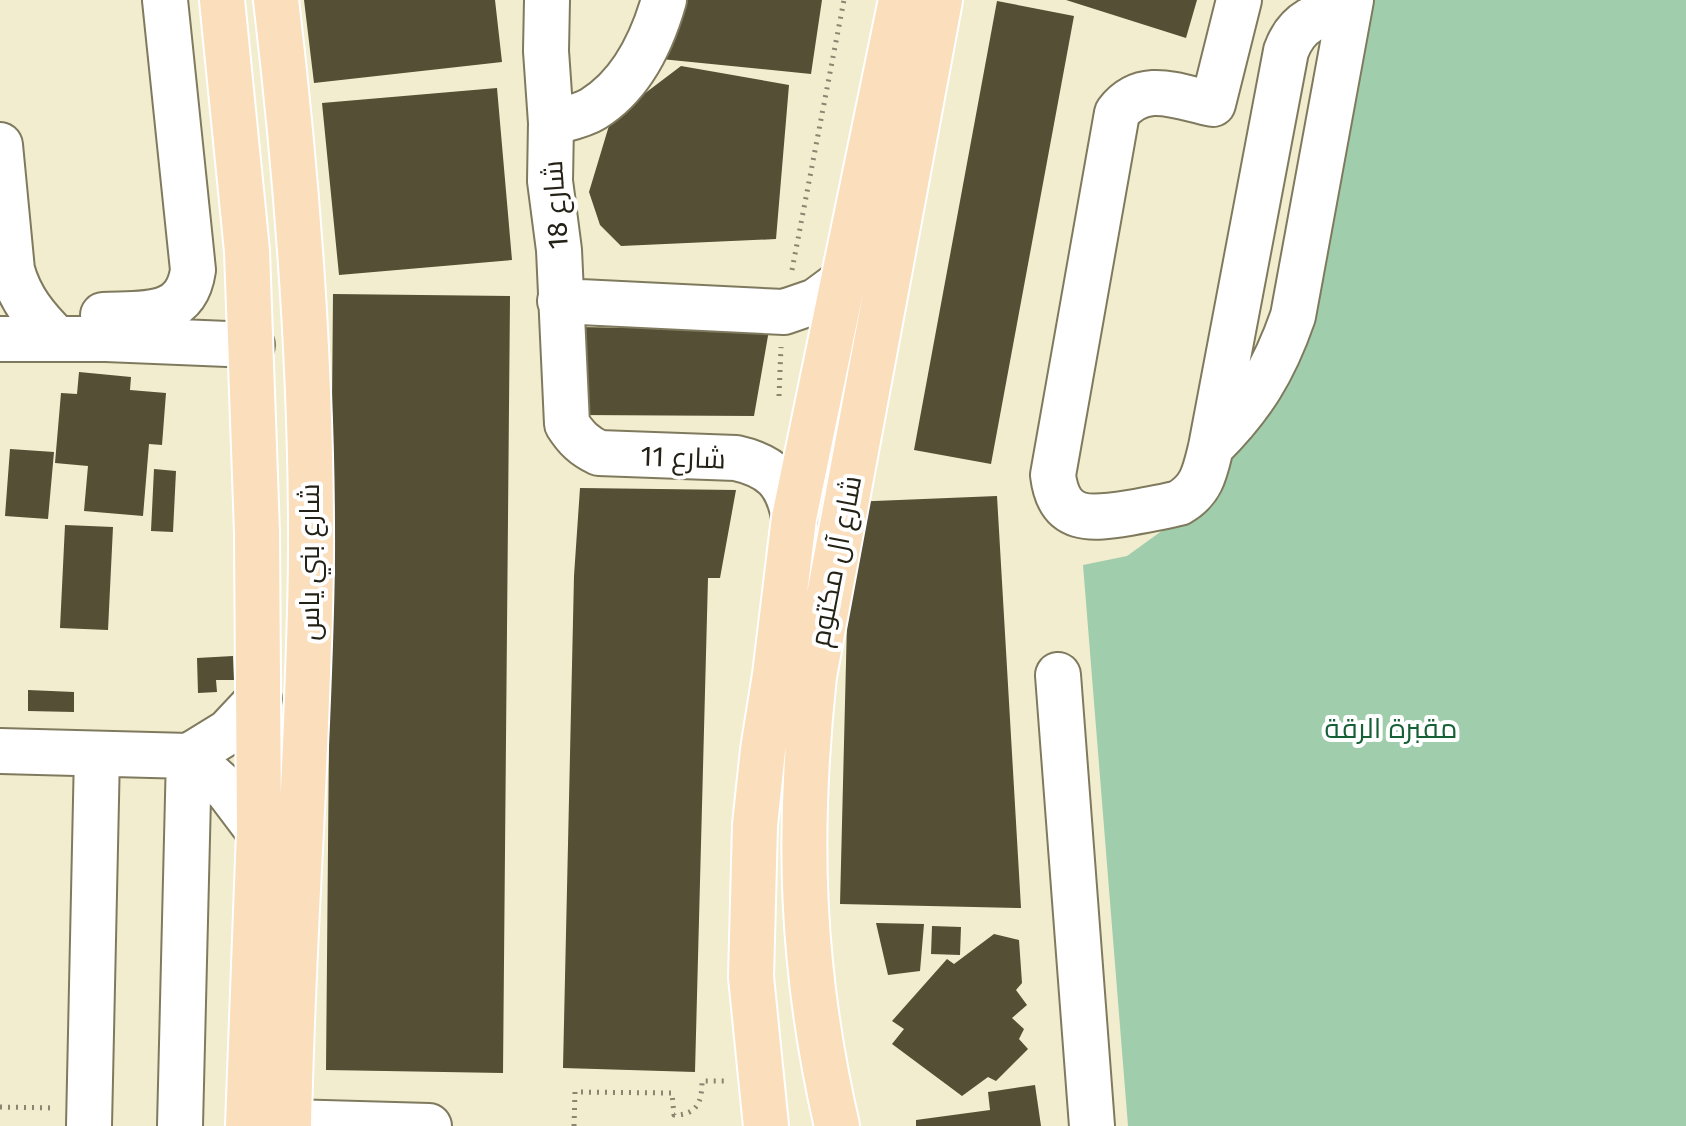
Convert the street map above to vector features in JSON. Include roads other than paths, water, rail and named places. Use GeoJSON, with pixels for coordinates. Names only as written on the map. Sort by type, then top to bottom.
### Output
{"type":"FeatureCollection","features":[{"type":"Feature","properties":{"kind":"main road","name":"شارع بني ياس"},"geometry":{"type":"LineString","coordinates":[[222,0],[239,148],[252,345],[259,832],[275,1125]]}},
{"type":"Feature","properties":{"kind":"main road"},"geometry":{"type":"LineString","coordinates":[[257,0],[283,224],[304,297]]}},
{"type":"Feature","properties":{"kind":"main road","name":"شارع بني ياس"},"geometry":{"type":"LineString","coordinates":[[275,1125],[309,674],[310,457],[304,297],[294,153],[276,0]]}},
{"type":"Feature","properties":{"kind":"main road","name":"شارع آل مكتوم"},"geometry":{"type":"LineString","coordinates":[[766,1126],[751,977],[755,825],[794,518],[820,404],[901,0]]}},
{"type":"Feature","properties":{"kind":"main road","name":"شارع آل مكتوم"},"geometry":{"type":"LineString","coordinates":[[837,1126],[811,989],[804,911],[802,832],[805,754],[814,676],[940,0]]}},
{"type":"Feature","properties":{"kind":"street"},"geometry":{"type":"LineString","coordinates":[[103,315],[158,312],[172,307],[183,298],[191,285],[193,270],[165,0]]}},
{"type":"Feature","properties":{"kind":"street","name":"شارع 18"},"geometry":{"type":"LineString","coordinates":[[547,0],[550,181],[559,250],[564,409]]}},
{"type":"Feature","properties":{"kind":"street"},"geometry":{"type":"LineString","coordinates":[[551,123],[592,110],[618,89],[639,62],[655,33],[664,0]]}},
{"type":"Feature","properties":{"kind":"street"},"geometry":{"type":"LineString","coordinates":[[1239,0],[1213,104],[1152,92],[1138,94],[1126,101],[1117,113],[1053,475],[1055,491],[1076,515],[1092,519],[1179,503],[1191,496],[1200,485],[1211,447],[1286,51],[1296,31],[1314,16],[1350,5]]}},
{"type":"Feature","properties":{"kind":"street"},"geometry":{"type":"LineString","coordinates":[[0,145],[12,270],[17,288],[37,319],[57,339]]}},
{"type":"Feature","properties":{"kind":"street"},"geometry":{"type":"LineString","coordinates":[[560,301],[784,312],[816,301],[843,281]]}},
{"type":"Feature","properties":{"kind":"street"},"geometry":{"type":"LineString","coordinates":[[0,339],[252,345]]}},
{"type":"Feature","properties":{"kind":"street","name":"شارع 11"},"geometry":{"type":"LineString","coordinates":[[564,409],[567,424],[575,437],[585,447],[599,453],[736,458],[770,470],[791,500],[794,518]]}},
{"type":"Feature","properties":{"kind":"street"},"geometry":{"type":"LineString","coordinates":[[1058,675],[1092,1126]]}},
{"type":"Feature","properties":{"kind":"street"},"geometry":{"type":"LineString","coordinates":[[0,751],[189,756],[228,732],[259,699]]}},
{"type":"Feature","properties":{"kind":"street"},"geometry":{"type":"LineString","coordinates":[[89,1126],[97,754]]}},
{"type":"Feature","properties":{"kind":"street"},"geometry":{"type":"LineString","coordinates":[[189,756],[228,791],[259,832]]}},
{"type":"Feature","properties":{"kind":"street"},"geometry":{"type":"LineString","coordinates":[[180,1126],[189,756]]}},
{"type":"Feature","properties":{"kind":"street"},"geometry":{"type":"LineString","coordinates":[[275,1125],[429,1126]]}},
{"type":"Feature","properties":{"kind":"park label","name":"مقبرة الرقة"},"geometry":{"type":"Point","coordinates":[1391,728]}}]}
